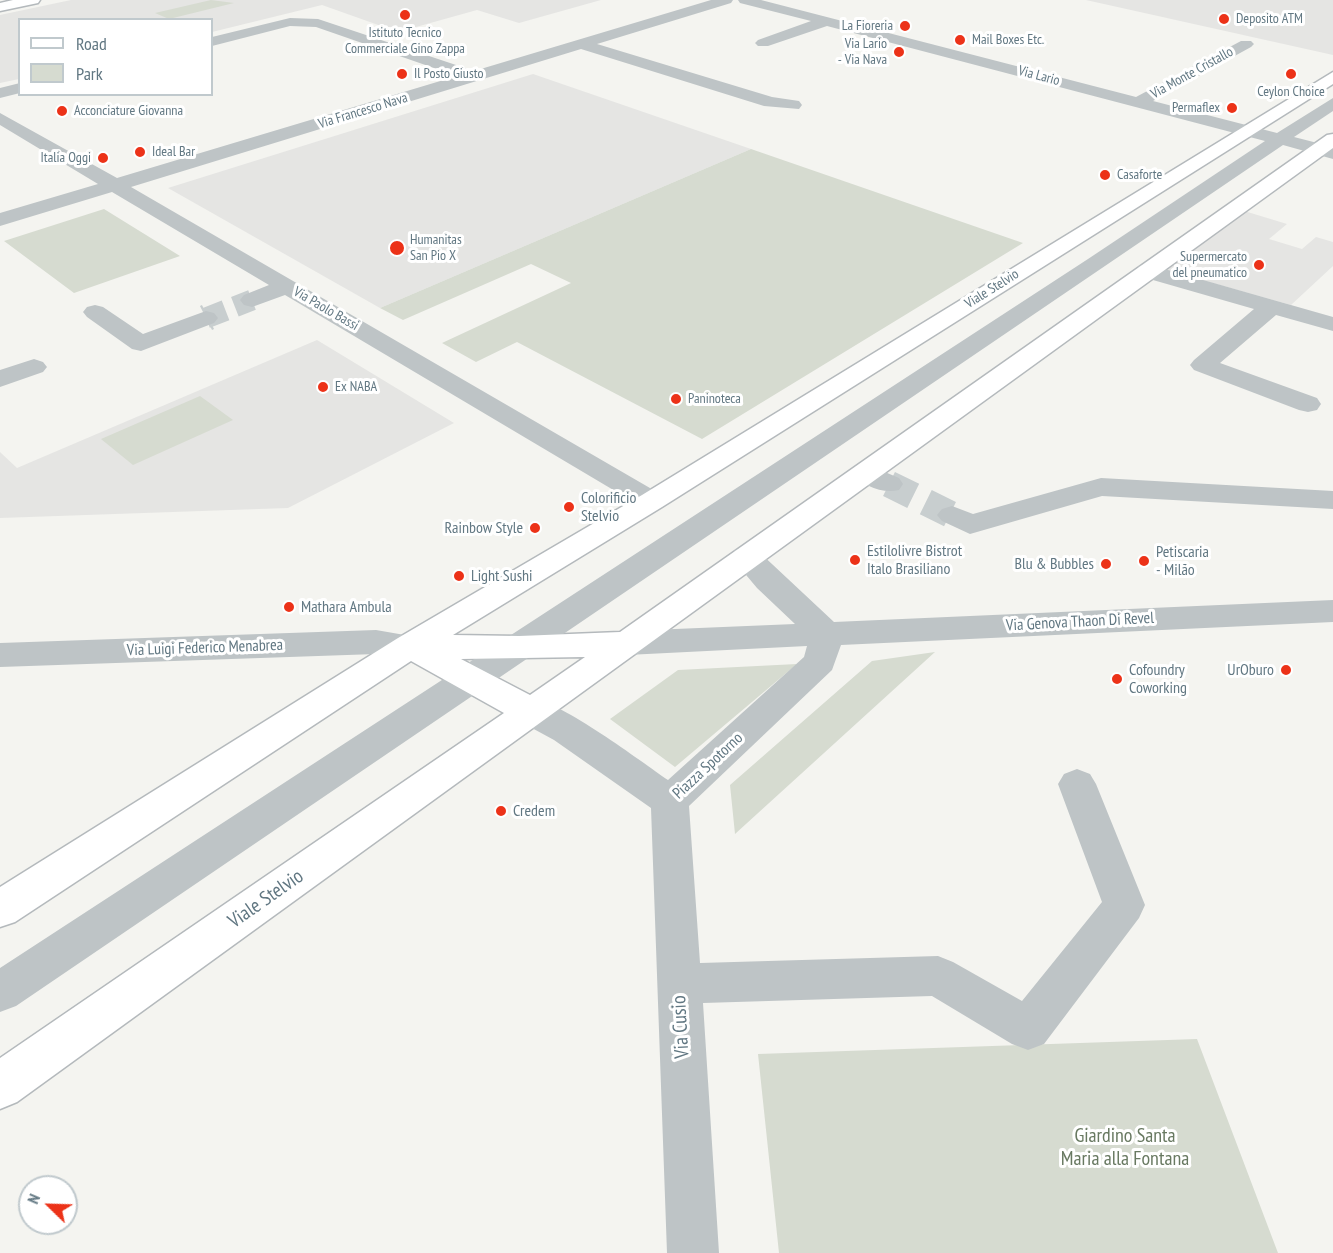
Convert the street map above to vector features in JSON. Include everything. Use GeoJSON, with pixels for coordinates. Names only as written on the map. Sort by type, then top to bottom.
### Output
{"type":"FeatureCollection","features":[{"type":"Feature","properties":{"kind":"main road"},"geometry":{"type":"LineString","coordinates":[[0,7],[33,0]]}},
{"type":"Feature","properties":{"kind":"main road","name":"Viale Stelvio"},"geometry":{"type":"LineString","coordinates":[[652,501],[1333,77]]}},
{"type":"Feature","properties":{"kind":"main road"},"geometry":{"type":"LineString","coordinates":[[532,712],[746,557],[877,478],[1147,271],[1328,147]]}},
{"type":"Feature","properties":{"kind":"main road"},"geometry":{"type":"LineString","coordinates":[[0,909],[410,646],[652,501]]}},
{"type":"Feature","properties":{"kind":"main road"},"geometry":{"type":"LineString","coordinates":[[410,646],[519,648],[627,643]]}},
{"type":"Feature","properties":{"kind":"main road","name":"Piazza Spotorno"},"geometry":{"type":"LineString","coordinates":[[410,646],[532,712]]}},
{"type":"Feature","properties":{"kind":"main road","name":"Viale Stelvio"},"geometry":{"type":"LineString","coordinates":[[0,1086],[532,712]]}},
{"type":"Feature","properties":{"kind":"street","name":"Via Francesco Nava"},"geometry":{"type":"LineString","coordinates":[[0,220],[726,0]]}},
{"type":"Feature","properties":{"kind":"street","name":"Via Lario"},"geometry":{"type":"LineString","coordinates":[[746,0],[1279,138],[1328,147]]}},
{"type":"Feature","properties":{"kind":"street"},"geometry":{"type":"LineString","coordinates":[[764,43],[826,21]]}},
{"type":"Feature","properties":{"kind":"street"},"geometry":{"type":"LineString","coordinates":[[213,40],[276,25],[305,22],[332,26],[476,77]]}},
{"type":"Feature","properties":{"kind":"street"},"geometry":{"type":"LineString","coordinates":[[582,44],[770,102],[792,105]]}},
{"type":"Feature","properties":{"kind":"street","name":"Via Monte Cristallo"},"geometry":{"type":"LineString","coordinates":[[1139,102],[1246,44]]}},
{"type":"Feature","properties":{"kind":"street"},"geometry":{"type":"LineString","coordinates":[[0,93],[18,88]]}},
{"type":"Feature","properties":{"kind":"street"},"geometry":{"type":"LineString","coordinates":[[0,992],[1333,104]]}},
{"type":"Feature","properties":{"kind":"street","name":"Via Paolo Bassi"},"geometry":{"type":"LineString","coordinates":[[0,118],[652,501]]}},
{"type":"Feature","properties":{"kind":"street"},"geometry":{"type":"LineString","coordinates":[[1147,271],[1333,324]]}},
{"type":"Feature","properties":{"kind":"street"},"geometry":{"type":"LineString","coordinates":[[252,300],[287,286]]}},
{"type":"Feature","properties":{"kind":"street"},"geometry":{"type":"LineString","coordinates":[[1272,306],[1203,365],[1308,405]]}},
{"type":"Feature","properties":{"kind":"street"},"geometry":{"type":"LineString","coordinates":[[95,312],[141,344],[207,318]]}},
{"type":"Feature","properties":{"kind":"street"},"geometry":{"type":"LineString","coordinates":[[0,379],[34,366]]}},
{"type":"Feature","properties":{"kind":"street"},"geometry":{"type":"LineString","coordinates":[[952,515],[970,525],[1101,487],[1333,500]]}},
{"type":"Feature","properties":{"kind":"street"},"geometry":{"type":"LineString","coordinates":[[746,557],[768,581],[827,635]]}},
{"type":"Feature","properties":{"kind":"street","name":"Via Genova Thaon Di Revel"},"geometry":{"type":"LineString","coordinates":[[827,635],[1333,611]]}},
{"type":"Feature","properties":{"kind":"street"},"geometry":{"type":"LineString","coordinates":[[627,643],[827,635]]}},
{"type":"Feature","properties":{"kind":"street","name":"Piazza Spotorno"},"geometry":{"type":"LineString","coordinates":[[532,712],[567,730],[670,801],[820,662],[827,635]]}},
{"type":"Feature","properties":{"kind":"street","name":"Via Luigi Federico Menabrea"},"geometry":{"type":"LineString","coordinates":[[0,655],[376,642],[410,646]]}},
{"type":"Feature","properties":{"kind":"street"},"geometry":{"type":"LineString","coordinates":[[679,984],[938,976],[1028,1029],[1124,905],[1077,784]]}},
{"type":"Feature","properties":{"kind":"street","name":"Via Cusio"},"geometry":{"type":"LineString","coordinates":[[670,801],[693,1253]]}},
{"type":"Feature","properties":{"kind":"shaded area"},"geometry":{"type":"Polygon","coordinates":[[[71,0],[601,0],[519,23],[477,10],[398,32],[322,5],[213,32],[213,18],[18,18],[18,79],[0,83],[0,15],[71,0]]]}},
{"type":"Feature","properties":{"kind":"shaded area","name":"Deposito ATM"},"geometry":{"type":"Polygon","coordinates":[[[1086,0],[1333,0],[1333,55],[1086,0]]]}},
{"type":"Feature","properties":{"kind":"shaded area","name":"Humanitas San Pio X"},"geometry":{"type":"Polygon","coordinates":[[[533,74],[751,149],[380,308],[168,188],[533,74]]]}},
{"type":"Feature","properties":{"kind":"shaded area"},"geometry":{"type":"Polygon","coordinates":[[[1241,210],[1287,224],[1269,239],[1302,249],[1316,237],[1333,242],[1333,266],[1291,305],[1159,268],[1241,210]]]}},
{"type":"Feature","properties":{"kind":"shaded area"},"geometry":{"type":"Polygon","coordinates":[[[317,340],[454,423],[288,508],[0,518],[0,452],[17,468],[317,340]]]}},
{"type":"Feature","properties":{"kind":"green space"},"geometry":{"type":"Polygon","coordinates":[[[211,0],[234,3],[173,18],[155,13],[211,0]]]}},
{"type":"Feature","properties":{"kind":"green space"},"geometry":{"type":"Polygon","coordinates":[[[751,149],[1023,243],[702,439],[517,342],[476,362],[442,343],[571,283],[531,264],[403,320],[380,308],[751,149]]]}},
{"type":"Feature","properties":{"kind":"green space"},"geometry":{"type":"Polygon","coordinates":[[[104,209],[180,256],[74,293],[4,241],[104,209]]]}},
{"type":"Feature","properties":{"kind":"green space"},"geometry":{"type":"Polygon","coordinates":[[[200,396],[233,420],[133,465],[101,439],[200,396]]]}},
{"type":"Feature","properties":{"kind":"green space"},"geometry":{"type":"Polygon","coordinates":[[[935,652],[735,834],[730,785],[872,661],[935,652]]]}},
{"type":"Feature","properties":{"kind":"green space"},"geometry":{"type":"Polygon","coordinates":[[[797,664],[675,767],[610,719],[678,670],[797,664]]]}},
{"type":"Feature","properties":{"kind":"green space","name":"Giardino Santa Maria alla Fontana"},"geometry":{"type":"Polygon","coordinates":[[[1197,1039],[1278,1253],[779,1253],[758,1054],[1197,1039]]]}},
{"type":"Feature","properties":{"kind":"tunnel"},"geometry":{"type":"LineString","coordinates":[[208,317],[206,318],[252,300]]}},
{"type":"Feature","properties":{"kind":"tunnel"},"geometry":{"type":"LineString","coordinates":[[889,484],[952,515]]}},
{"type":"Feature","properties":{"kind":"place","name":"Istituto Tecnico Commerciale Gino Zappa"},"geometry":{"type":"Point","coordinates":[405,15]}},
{"type":"Feature","properties":{"kind":"place","name":"Deposito ATM"},"geometry":{"type":"Point","coordinates":[1224,19]}},
{"type":"Feature","properties":{"kind":"place","name":"La Fioreria"},"geometry":{"type":"Point","coordinates":[905,26]}},
{"type":"Feature","properties":{"kind":"place","name":"Mail Boxes Etc."},"geometry":{"type":"Point","coordinates":[960,40]}},
{"type":"Feature","properties":{"kind":"place","name":"Via Lario - Via Nava"},"geometry":{"type":"Point","coordinates":[899,52]}},
{"type":"Feature","properties":{"kind":"place","name":"Il Posto Giusto"},"geometry":{"type":"Point","coordinates":[402,74]}},
{"type":"Feature","properties":{"kind":"place","name":"Ceylon Choice"},"geometry":{"type":"Point","coordinates":[1291,74]}},
{"type":"Feature","properties":{"kind":"place","name":"Permaflex"},"geometry":{"type":"Point","coordinates":[1232,108]}},
{"type":"Feature","properties":{"kind":"place","name":"Acconciature Giovanna"},"geometry":{"type":"Point","coordinates":[62,111]}},
{"type":"Feature","properties":{"kind":"place","name":"Ideal Bar"},"geometry":{"type":"Point","coordinates":[140,152]}},
{"type":"Feature","properties":{"kind":"place","name":"Italia Oggi"},"geometry":{"type":"Point","coordinates":[103,158]}},
{"type":"Feature","properties":{"kind":"place","name":"Casaforte"},"geometry":{"type":"Point","coordinates":[1105,175]}},
{"type":"Feature","properties":{"kind":"place","name":"Humanitas San Pio X"},"geometry":{"type":"Point","coordinates":[397,248]}},
{"type":"Feature","properties":{"kind":"place","name":"Supermercato del pneumatico"},"geometry":{"type":"Point","coordinates":[1259,265]}},
{"type":"Feature","properties":{"kind":"place","name":"Ex NABA"},"geometry":{"type":"Point","coordinates":[323,387]}},
{"type":"Feature","properties":{"kind":"place","name":"Paninoteca"},"geometry":{"type":"Point","coordinates":[676,399]}},
{"type":"Feature","properties":{"kind":"place","name":"Colorificio Stelvio"},"geometry":{"type":"Point","coordinates":[569,507]}},
{"type":"Feature","properties":{"kind":"place","name":"Rainbow Style"},"geometry":{"type":"Point","coordinates":[535,528]}},
{"type":"Feature","properties":{"kind":"place","name":"Estilolivre Bistrot Italo Brasiliano"},"geometry":{"type":"Point","coordinates":[855,560]}},
{"type":"Feature","properties":{"kind":"place","name":"Petiscaria - Milão"},"geometry":{"type":"Point","coordinates":[1144,561]}},
{"type":"Feature","properties":{"kind":"place","name":"Blu & Bubbles"},"geometry":{"type":"Point","coordinates":[1106,564]}},
{"type":"Feature","properties":{"kind":"place","name":"Light Sushi"},"geometry":{"type":"Point","coordinates":[459,576]}},
{"type":"Feature","properties":{"kind":"place","name":"Mathara Ambula"},"geometry":{"type":"Point","coordinates":[289,607]}},
{"type":"Feature","properties":{"kind":"place","name":"UrOburo"},"geometry":{"type":"Point","coordinates":[1286,670]}},
{"type":"Feature","properties":{"kind":"place","name":"Cofoundry Coworking"},"geometry":{"type":"Point","coordinates":[1117,679]}},
{"type":"Feature","properties":{"kind":"place","name":"Credem"},"geometry":{"type":"Point","coordinates":[501,811]}}]}
